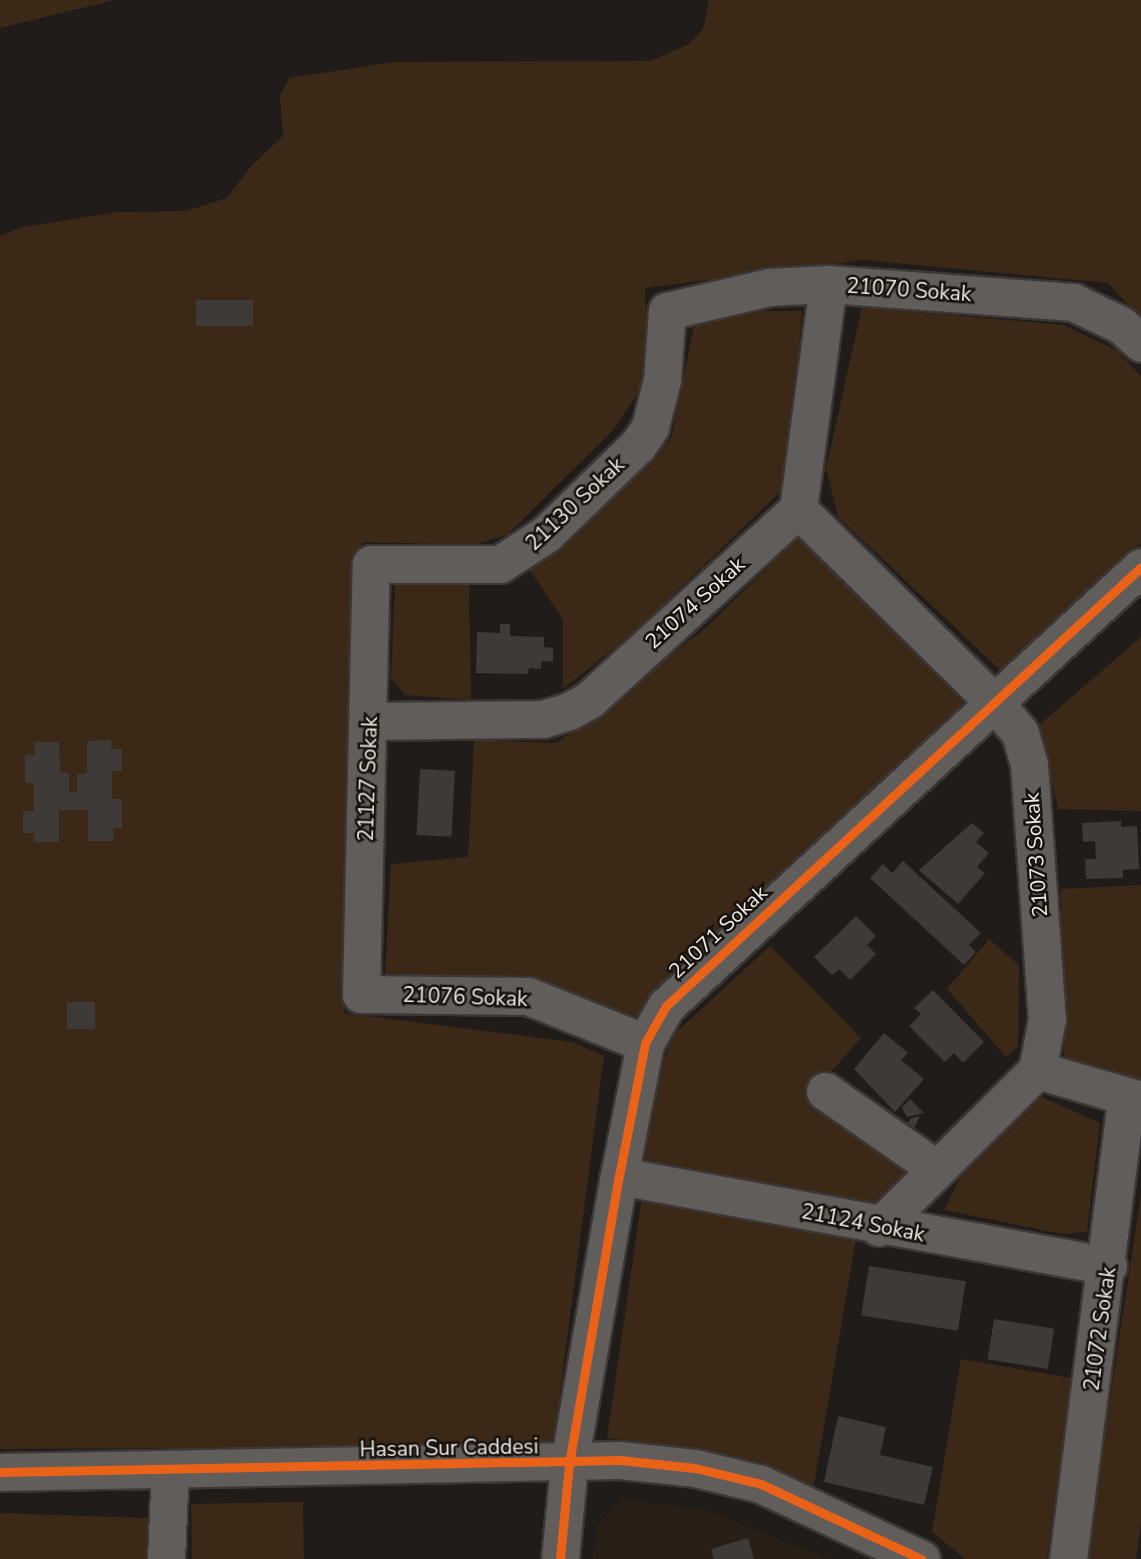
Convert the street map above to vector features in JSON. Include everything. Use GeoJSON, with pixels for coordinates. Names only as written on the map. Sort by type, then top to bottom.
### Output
{"type":"FeatureCollection","features":[{"type":"Feature","properties":{"kind":"street","name":"21070 Sokak"},"geometry":{"type":"LineString","coordinates":[[667,311],[769,287],[828,284],[1073,302],[1121,325],[1141,343]]}},
{"type":"Feature","properties":{"kind":"street"},"geometry":{"type":"LineString","coordinates":[[798,509],[828,284]]}},
{"type":"Feature","properties":{"kind":"street","name":"21130 Sokak"},"geometry":{"type":"LineString","coordinates":[[371,564],[500,564],[546,534],[638,445],[650,427],[662,380],[667,311]]}},
{"type":"Feature","properties":{"kind":"street","name":"21073 Sokak"},"geometry":{"type":"LineString","coordinates":[[798,509],[994,702],[1020,733],[1029,764],[1047,1019],[1037,1070]]}},
{"type":"Feature","properties":{"kind":"street","name":"21074 Sokak"},"geometry":{"type":"LineString","coordinates":[[369,721],[543,719],[569,711],[589,700],[798,509]]}},
{"type":"Feature","properties":{"kind":"street","name":"21127 Sokak"},"geometry":{"type":"LineString","coordinates":[[361,994],[371,564]]}},
{"type":"Feature","properties":{"kind":"street","name":"21071 Sokak"},"geometry":{"type":"LineString","coordinates":[[560,1559],[569,1464],[619,1176],[645,1043],[666,1006],[692,979],[1141,567]]}},
{"type":"Feature","properties":{"kind":"street","name":"21076 Sokak"},"geometry":{"type":"LineString","coordinates":[[361,994],[528,996],[645,1043]]}},
{"type":"Feature","properties":{"kind":"street"},"geometry":{"type":"LineString","coordinates":[[879,1227],[1037,1070],[1134,1099]]}},
{"type":"Feature","properties":{"kind":"street"},"geometry":{"type":"LineString","coordinates":[[825,1091],[937,1169]]}},
{"type":"Feature","properties":{"kind":"street","name":"21072 Sokak"},"geometry":{"type":"LineString","coordinates":[[1068,1559],[1134,1099]]}},
{"type":"Feature","properties":{"kind":"street","name":"21124 Sokak"},"geometry":{"type":"LineString","coordinates":[[619,1176],[879,1227],[1108,1266]]}},
{"type":"Feature","properties":{"kind":"street","name":"Hasan Sur Caddesi"},"geometry":{"type":"LineString","coordinates":[[0,1472],[569,1464],[620,1460],[695,1468],[761,1484],[921,1559]]}},
{"type":"Feature","properties":{"kind":"street"},"geometry":{"type":"LineString","coordinates":[[166,1559],[170,1469]]}},
{"type":"Feature","properties":{"kind":"shaded area"},"geometry":{"type":"Polygon","coordinates":[[[0,0],[115,0],[0,28],[0,0]]]}},
{"type":"Feature","properties":{"kind":"shaded area"},"geometry":{"type":"Polygon","coordinates":[[[709,0],[1141,0],[1141,319],[1108,283],[864,260],[645,288],[648,378],[612,431],[507,535],[473,545],[362,542],[344,1013],[572,1042],[604,1056],[553,1447],[0,1449],[0,236],[22,227],[118,212],[186,211],[227,198],[251,166],[283,136],[280,96],[289,78],[394,62],[650,61],[689,44],[703,29],[709,0]]]}},
{"type":"Feature","properties":{"kind":"shaded area"},"geometry":{"type":"Polygon","coordinates":[[[862,307],[1064,325],[1116,350],[1141,376],[1141,543],[1000,670],[838,517],[826,468],[862,307]]]}},
{"type":"Feature","properties":{"kind":"shaded area"},"geometry":{"type":"Polygon","coordinates":[[[748,311],[802,311],[789,484],[631,635],[563,689],[563,620],[529,569],[671,439],[695,321],[748,311]]]}},
{"type":"Feature","properties":{"kind":"shaded area"},"geometry":{"type":"Polygon","coordinates":[[[801,534],[966,705],[656,989],[635,1021],[385,978],[391,864],[468,857],[474,740],[557,743],[707,627],[801,534]]]}},
{"type":"Feature","properties":{"kind":"shaded area"},"geometry":{"type":"Polygon","coordinates":[[[407,581],[469,583],[471,700],[405,695],[391,679],[395,584],[407,581]]]}},
{"type":"Feature","properties":{"kind":"shaded area"},"geometry":{"type":"Polygon","coordinates":[[[1141,637],[1141,811],[1058,809],[1039,725],[1141,637]]]}},
{"type":"Feature","properties":{"kind":"shaded area"},"geometry":{"type":"Polygon","coordinates":[[[1141,885],[1141,1079],[1064,1060],[1061,889],[1141,885]]]}},
{"type":"Feature","properties":{"kind":"shaded area"},"geometry":{"type":"Polygon","coordinates":[[[989,939],[1019,965],[1018,1047],[1006,1057],[947,989],[989,939]]]}},
{"type":"Feature","properties":{"kind":"shaded area"},"geometry":{"type":"Polygon","coordinates":[[[770,946],[861,1038],[809,1097],[922,1170],[877,1208],[643,1161],[655,1085],[672,1036],[770,946]]]}},
{"type":"Feature","properties":{"kind":"shaded area"},"geometry":{"type":"Polygon","coordinates":[[[1033,1093],[1100,1123],[1087,1232],[1062,1234],[944,1210],[967,1163],[1033,1093]]]}},
{"type":"Feature","properties":{"kind":"shaded area"},"geometry":{"type":"Polygon","coordinates":[[[1141,1194],[1141,1523],[1136,1559],[1086,1559],[1141,1194]]]}},
{"type":"Feature","properties":{"kind":"shaded area"},"geometry":{"type":"Polygon","coordinates":[[[642,1197],[857,1234],[813,1490],[673,1446],[607,1438],[642,1197]]]}},
{"type":"Feature","properties":{"kind":"shaded area"},"geometry":{"type":"Polygon","coordinates":[[[961,1359],[1072,1378],[1047,1559],[965,1559],[932,1532],[961,1359]]]}},
{"type":"Feature","properties":{"kind":"shaded area"},"geometry":{"type":"Polygon","coordinates":[[[621,1500],[704,1509],[829,1559],[593,1559],[596,1526],[621,1500]]]}},
{"type":"Feature","properties":{"kind":"shaded area"},"geometry":{"type":"Polygon","coordinates":[[[303,1502],[304,1559],[192,1559],[191,1504],[303,1502]]]}},
{"type":"Feature","properties":{"kind":"shaded area"},"geometry":{"type":"Polygon","coordinates":[[[0,1513],[150,1518],[148,1559],[0,1559],[0,1513]]]}},
{"type":"Feature","properties":{"kind":"building"},"geometry":{"type":"Polygon","coordinates":[[[196,300],[253,300],[253,326],[196,326],[196,300]]]}},
{"type":"Feature","properties":{"kind":"building"},"geometry":{"type":"Polygon","coordinates":[[[500,624],[510,624],[510,636],[544,637],[544,647],[553,648],[553,662],[541,661],[541,669],[529,668],[528,674],[476,673],[477,632],[500,633],[500,624]]]}},
{"type":"Feature","properties":{"kind":"building"},"geometry":{"type":"Polygon","coordinates":[[[111,740],[111,749],[122,749],[122,771],[112,771],[112,799],[122,799],[122,828],[113,828],[114,841],[88,841],[88,810],[59,810],[59,842],[34,842],[34,833],[23,833],[23,811],[34,811],[34,783],[25,783],[25,755],[35,755],[34,742],[59,742],[60,773],[69,773],[69,792],[77,792],[77,774],[87,773],[87,741],[111,740]]]}},
{"type":"Feature","properties":{"kind":"building"},"geometry":{"type":"Polygon","coordinates":[[[420,769],[455,771],[451,837],[417,835],[420,769]]]}},
{"type":"Feature","properties":{"kind":"building"},"geometry":{"type":"Polygon","coordinates":[[[1121,821],[1121,827],[1137,826],[1139,869],[1123,870],[1123,878],[1086,879],[1085,859],[1096,859],[1095,841],[1083,842],[1082,823],[1121,821]]]}},
{"type":"Feature","properties":{"kind":"building"},"geometry":{"type":"Polygon","coordinates":[[[972,823],[984,833],[976,842],[989,853],[977,867],[985,873],[958,904],[919,870],[972,823]]]}},
{"type":"Feature","properties":{"kind":"building"},"geometry":{"type":"Polygon","coordinates":[[[903,861],[981,933],[969,945],[976,952],[964,965],[870,878],[883,864],[892,873],[903,861]]]}},
{"type":"Feature","properties":{"kind":"building"},"geometry":{"type":"Polygon","coordinates":[[[856,916],[876,936],[867,945],[876,954],[850,980],[839,969],[832,975],[814,957],[856,916]]]}},
{"type":"Feature","properties":{"kind":"building"},"geometry":{"type":"Polygon","coordinates":[[[933,990],[984,1042],[963,1063],[954,1053],[945,1062],[909,1026],[921,1014],[914,1008],[933,990]]]}},
{"type":"Feature","properties":{"kind":"building"},"geometry":{"type":"Polygon","coordinates":[[[67,1002],[95,1002],[95,1029],[67,1029],[67,1002]]]}},
{"type":"Feature","properties":{"kind":"building"},"geometry":{"type":"Polygon","coordinates":[[[884,1033],[908,1053],[901,1060],[924,1079],[895,1112],[854,1069],[884,1033]]]}},
{"type":"Feature","properties":{"kind":"building"},"geometry":{"type":"Polygon","coordinates":[[[910,1099],[924,1113],[907,1117],[902,1108],[910,1099]]]}},
{"type":"Feature","properties":{"kind":"building"},"geometry":{"type":"Polygon","coordinates":[[[920,1116],[913,1131],[905,1127],[911,1118],[920,1116]]]}},
{"type":"Feature","properties":{"kind":"building"},"geometry":{"type":"Polygon","coordinates":[[[869,1266],[966,1281],[958,1331],[861,1315],[869,1266]]]}},
{"type":"Feature","properties":{"kind":"building"},"geometry":{"type":"Polygon","coordinates":[[[994,1319],[1054,1329],[1048,1369],[988,1359],[994,1319]]]}},
{"type":"Feature","properties":{"kind":"building"},"geometry":{"type":"Polygon","coordinates":[[[838,1416],[886,1427],[880,1455],[933,1467],[924,1505],[824,1482],[838,1416]]]}},
{"type":"Feature","properties":{"kind":"building"},"geometry":{"type":"Polygon","coordinates":[[[748,1538],[754,1559],[714,1559],[711,1549],[748,1538]]]}},
{"type":"Feature","properties":{"kind":"cycle path"},"geometry":{"type":"LineString","coordinates":[[560,1559],[569,1464],[619,1176],[645,1043],[666,1006],[1141,567]]}},
{"type":"Feature","properties":{"kind":"cycle path"},"geometry":{"type":"LineString","coordinates":[[0,1472],[620,1460],[695,1468],[761,1484],[921,1559]]}}]}
